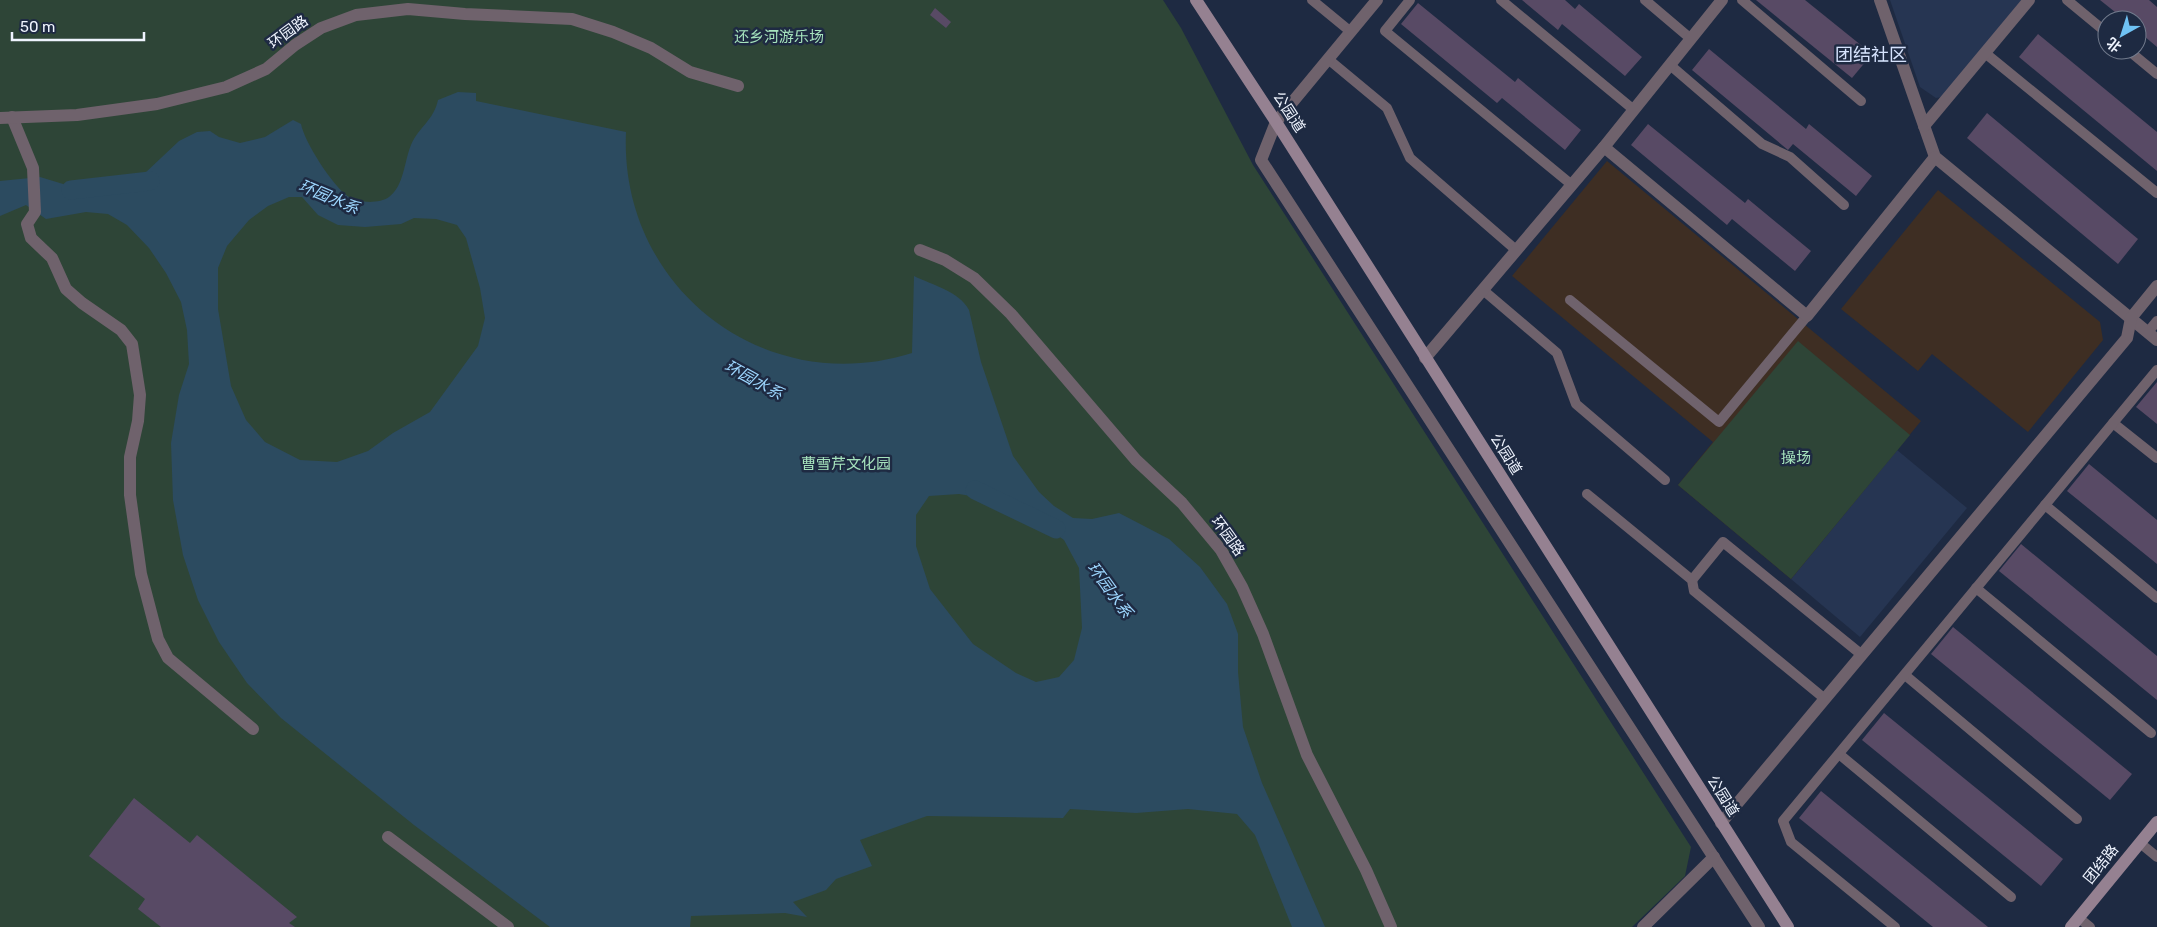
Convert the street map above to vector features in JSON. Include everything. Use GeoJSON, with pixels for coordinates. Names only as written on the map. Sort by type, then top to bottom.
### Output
{"type":"FeatureCollection","features":[{"type":"Feature","properties":{"kind":"main road","name":"公园道"},"geometry":{"type":"LineString","coordinates":[[1196,0],[1276,122],[1788,927]]}},
{"type":"Feature","properties":{"kind":"main road","name":"团结路"},"geometry":{"type":"LineString","coordinates":[[2075,922],[2157,822]]}},
{"type":"Feature","properties":{"kind":"street"},"geometry":{"type":"LineString","coordinates":[[1377,0],[1276,122],[1261,160],[1759,927]]}},
{"type":"Feature","properties":{"kind":"street"},"geometry":{"type":"LineString","coordinates":[[1425,358],[1604,147],[1722,0]]}},
{"type":"Feature","properties":{"kind":"street"},"geometry":{"type":"LineString","coordinates":[[1880,0],[1935,157],[2152,336]]}},
{"type":"Feature","properties":{"kind":"street"},"geometry":{"type":"LineString","coordinates":[[1924,126],[2029,0]]}},
{"type":"Feature","properties":{"kind":"street","name":"环园路"},"geometry":{"type":"LineString","coordinates":[[6,118],[77,115],[157,104],[226,87],[266,70],[295,45],[321,28],[356,15],[408,9],[465,14],[572,19],[613,32],[651,48],[690,72],[738,86]]}},
{"type":"Feature","properties":{"kind":"street"},"geometry":{"type":"LineString","coordinates":[[6,118],[33,168],[35,212],[27,224],[31,238],[52,258],[66,289],[82,303],[121,330],[132,344],[140,395],[138,421],[130,457],[130,495],[141,574],[158,639],[168,658],[253,729]]}},
{"type":"Feature","properties":{"kind":"street"},"geometry":{"type":"LineString","coordinates":[[1604,147],[1807,316],[1935,157]]}},
{"type":"Feature","properties":{"kind":"street","name":"环园路"},"geometry":{"type":"LineString","coordinates":[[920,250],[945,260],[974,278],[1011,314],[1136,460],[1182,504],[1221,550],[1242,587],[1263,634],[1307,755],[1366,870],[1391,927]]}},
{"type":"Feature","properties":{"kind":"street"},"geometry":{"type":"LineString","coordinates":[[1721,823],[2127,338],[2131,318],[2157,286]]}},
{"type":"Feature","properties":{"kind":"street"},"geometry":{"type":"LineString","coordinates":[[388,837],[508,927]]}},
{"type":"Feature","properties":{"kind":"street"},"geometry":{"type":"LineString","coordinates":[[1642,927],[1714,857]]}},
{"type":"Feature","properties":{"kind":"lane"},"geometry":{"type":"LineString","coordinates":[[1312,0],[1351,32]]}},
{"type":"Feature","properties":{"kind":"lane"},"geometry":{"type":"LineString","coordinates":[[1410,0],[1385,32],[1572,185]]}},
{"type":"Feature","properties":{"kind":"lane"},"geometry":{"type":"LineString","coordinates":[[1501,0],[1634,110]]}},
{"type":"Feature","properties":{"kind":"lane"},"geometry":{"type":"LineString","coordinates":[[1645,0],[1691,39]]}},
{"type":"Feature","properties":{"kind":"lane"},"geometry":{"type":"LineString","coordinates":[[1742,0],[1861,101]]}},
{"type":"Feature","properties":{"kind":"lane"},"geometry":{"type":"LineString","coordinates":[[2067,0],[2097,25]]}},
{"type":"Feature","properties":{"kind":"lane"},"geometry":{"type":"LineString","coordinates":[[1985,53],[2157,193]]}},
{"type":"Feature","properties":{"kind":"lane"},"geometry":{"type":"LineString","coordinates":[[1328,59],[1387,108],[1410,158],[1516,250]]}},
{"type":"Feature","properties":{"kind":"lane"},"geometry":{"type":"LineString","coordinates":[[2140,60],[2157,74]]}},
{"type":"Feature","properties":{"kind":"lane"},"geometry":{"type":"LineString","coordinates":[[1670,65],[1762,144],[1790,158],[1844,205]]}},
{"type":"Feature","properties":{"kind":"lane"},"geometry":{"type":"LineString","coordinates":[[1482,290],[1557,353],[1576,404],[1665,480]]}},
{"type":"Feature","properties":{"kind":"lane"},"geometry":{"type":"LineString","coordinates":[[1570,300],[1719,422],[1807,316]]}},
{"type":"Feature","properties":{"kind":"lane"},"geometry":{"type":"LineString","coordinates":[[2152,336],[2157,321]]}},
{"type":"Feature","properties":{"kind":"lane"},"geometry":{"type":"LineString","coordinates":[[1895,927],[1791,842],[1783,821],[2157,370]]}},
{"type":"Feature","properties":{"kind":"lane"},"geometry":{"type":"LineString","coordinates":[[2113,423],[2157,458]]}},
{"type":"Feature","properties":{"kind":"lane"},"geometry":{"type":"LineString","coordinates":[[1587,494],[1692,580],[1694,591],[1825,699]]}},
{"type":"Feature","properties":{"kind":"lane"},"geometry":{"type":"LineString","coordinates":[[2045,505],[2157,598]]}},
{"type":"Feature","properties":{"kind":"lane"},"geometry":{"type":"LineString","coordinates":[[1692,580],[1723,542],[1862,655]]}},
{"type":"Feature","properties":{"kind":"lane"},"geometry":{"type":"LineString","coordinates":[[1976,588],[2151,732]]}},
{"type":"Feature","properties":{"kind":"lane"},"geometry":{"type":"LineString","coordinates":[[1905,675],[2077,819]]}},
{"type":"Feature","properties":{"kind":"lane"},"geometry":{"type":"LineString","coordinates":[[1839,754],[2011,897]]}},
{"type":"Feature","properties":{"kind":"lane"},"geometry":{"type":"LineString","coordinates":[[2140,843],[2157,857]]}},
{"type":"Feature","properties":{"kind":"lane"},"geometry":{"type":"LineString","coordinates":[[2075,922],[2090,927]]}},
{"type":"Feature","properties":{"kind":"shaded area"},"geometry":{"type":"Polygon","coordinates":[[[1890,0],[2024,0],[1942,97],[1936,98],[1920,87],[1890,0]]]}},
{"type":"Feature","properties":{"kind":"shaded area"},"geometry":{"type":"Polygon","coordinates":[[[1607,161],[1921,421],[1791,579],[1678,485],[1713,442],[1512,276],[1607,161]]]}},
{"type":"Feature","properties":{"kind":"shaded area"},"geometry":{"type":"Polygon","coordinates":[[[1938,190],[2100,322],[2103,340],[2028,432],[1932,354],[1918,371],[1841,309],[1938,190]]]}},
{"type":"Feature","properties":{"kind":"shaded area"},"geometry":{"type":"Polygon","coordinates":[[[1897,450],[1967,508],[1860,637],[1791,579],[1897,450]]]}},
{"type":"Feature","properties":{"kind":"green space","name":"曹雪芹文化园"},"geometry":{"type":"Polygon","coordinates":[[[0,0],[1163,0],[1181,28],[1253,165],[1691,847],[1685,876],[1632,927],[0,927],[0,0]]]}},
{"type":"Feature","properties":{"kind":"green space","name":"操场"},"geometry":{"type":"Polygon","coordinates":[[[1798,341],[1910,435],[1791,579],[1678,485],[1798,341]]]}},
{"type":"Feature","properties":{"kind":"water"},"geometry":{"type":"Polygon","coordinates":[[[458,92],[476,93],[476,101],[626,132],[630,188],[647,239],[674,282],[711,318],[755,345],[804,360],[857,363],[912,353],[914,276],[952,293],[965,303],[969,310],[981,362],[1013,456],[1039,492],[1054,506],[1073,518],[1092,519],[1119,513],[1169,539],[1200,567],[1227,604],[1238,634],[1238,672],[1243,727],[1262,783],[1325,927],[1292,927],[1255,835],[1237,814],[1188,809],[1136,813],[1070,809],[1063,818],[927,816],[860,840],[872,866],[836,879],[826,890],[793,902],[807,917],[785,913],[691,916],[690,927],[550,927],[414,825],[281,718],[247,683],[219,642],[198,600],[183,555],[173,500],[171,443],[179,395],[189,364],[187,330],[181,302],[166,273],[149,248],[127,225],[108,214],[86,212],[46,219],[26,205],[0,216],[0,181],[40,177],[73,187],[122,185],[144,174],[179,141],[197,132],[210,131],[219,137],[240,143],[265,137],[293,120],[301,124],[303,132],[320,163],[342,192],[358,201],[380,201],[389,197],[398,187],[411,145],[430,119],[438,100],[458,92]],[[289,197],[268,206],[249,220],[227,246],[218,268],[218,309],[231,386],[246,420],[265,442],[300,460],[337,462],[368,451],[393,433],[430,412],[478,346],[485,318],[480,288],[466,238],[457,225],[436,219],[414,218],[401,224],[365,227],[338,225],[318,215],[302,197],[289,197]],[[959,494],[929,496],[916,515],[916,546],[930,589],[973,644],[1016,673],[1036,682],[1059,677],[1074,660],[1082,628],[1079,568],[1064,540],[1031,516],[1001,501],[959,494]]]}},
{"type":"Feature","properties":{"kind":"building"},"geometry":{"type":"Polygon","coordinates":[[[1522,0],[1565,0],[1575,9],[1579,4],[1642,57],[1625,76],[1562,24],[1558,30],[1522,0]]]}},
{"type":"Feature","properties":{"kind":"building"},"geometry":{"type":"Polygon","coordinates":[[[1756,0],[1805,0],[1872,54],[1852,78],[1756,0]]]}},
{"type":"Feature","properties":{"kind":"building"},"geometry":{"type":"Polygon","coordinates":[[[2100,0],[2149,0],[2157,7],[2157,47],[2147,38],[2147,10],[2112,10],[2100,0]]]}},
{"type":"Feature","properties":{"kind":"building"},"geometry":{"type":"Polygon","coordinates":[[[1418,3],[1515,82],[1518,78],[1581,130],[1565,150],[1502,98],[1497,103],[1401,24],[1418,3]]]}},
{"type":"Feature","properties":{"kind":"building"},"geometry":{"type":"Polygon","coordinates":[[[935,8],[951,22],[946,28],[930,15],[935,8]]]}},
{"type":"Feature","properties":{"kind":"building"},"geometry":{"type":"Polygon","coordinates":[[[2038,34],[2157,132],[2157,171],[2019,57],[2038,34]]]}},
{"type":"Feature","properties":{"kind":"building"},"geometry":{"type":"Polygon","coordinates":[[[1709,49],[1806,129],[1809,124],[1872,176],[1856,196],[1793,144],[1788,150],[1692,70],[1709,49]]]}},
{"type":"Feature","properties":{"kind":"building"},"geometry":{"type":"Polygon","coordinates":[[[1987,113],[2138,239],[2118,264],[1967,138],[1987,113]]]}},
{"type":"Feature","properties":{"kind":"building"},"geometry":{"type":"Polygon","coordinates":[[[1648,124],[1745,203],[1748,199],[1811,251],[1795,271],[1732,219],[1727,225],[1631,145],[1648,124]]]}},
{"type":"Feature","properties":{"kind":"building"},"geometry":{"type":"Polygon","coordinates":[[[2157,382],[2157,424],[2136,407],[2157,382]]]}},
{"type":"Feature","properties":{"kind":"building"},"geometry":{"type":"Polygon","coordinates":[[[2089,464],[2157,520],[2157,564],[2067,491],[2089,464]]]}},
{"type":"Feature","properties":{"kind":"building"},"geometry":{"type":"Polygon","coordinates":[[[2021,544],[2157,656],[2157,700],[1999,571],[2021,544]]]}},
{"type":"Feature","properties":{"kind":"building"},"geometry":{"type":"Polygon","coordinates":[[[1953,627],[2132,774],[2110,800],[1931,654],[1953,627]]]}},
{"type":"Feature","properties":{"kind":"building"},"geometry":{"type":"Polygon","coordinates":[[[1884,713],[2063,859],[2041,886],[1862,740],[1884,713]]]}},
{"type":"Feature","properties":{"kind":"building"},"geometry":{"type":"Polygon","coordinates":[[[1821,791],[1988,927],[1933,927],[1799,818],[1821,791]]]}},
{"type":"Feature","properties":{"kind":"building"},"geometry":{"type":"Polygon","coordinates":[[[134,798],[190,843],[197,835],[297,917],[289,923],[295,927],[161,927],[138,909],[145,899],[89,856],[134,798]]]}},
{"type":"Feature","properties":{"kind":"waterway","name":"环园水系"},"geometry":{"type":"LineString","coordinates":[[71,190],[150,181]]}},
{"type":"Feature","properties":{"kind":"waterway","name":"环园水系"},"geometry":{"type":"LineString","coordinates":[[975,490],[1056,529]]}},
{"type":"Feature","properties":{"kind":"district","name":"团结社区"},"geometry":{"type":"Point","coordinates":[1871,55]}},
{"type":"Feature","properties":{"kind":"park label","name":"还乡河游乐场"},"geometry":{"type":"Point","coordinates":[779,37]}}]}
